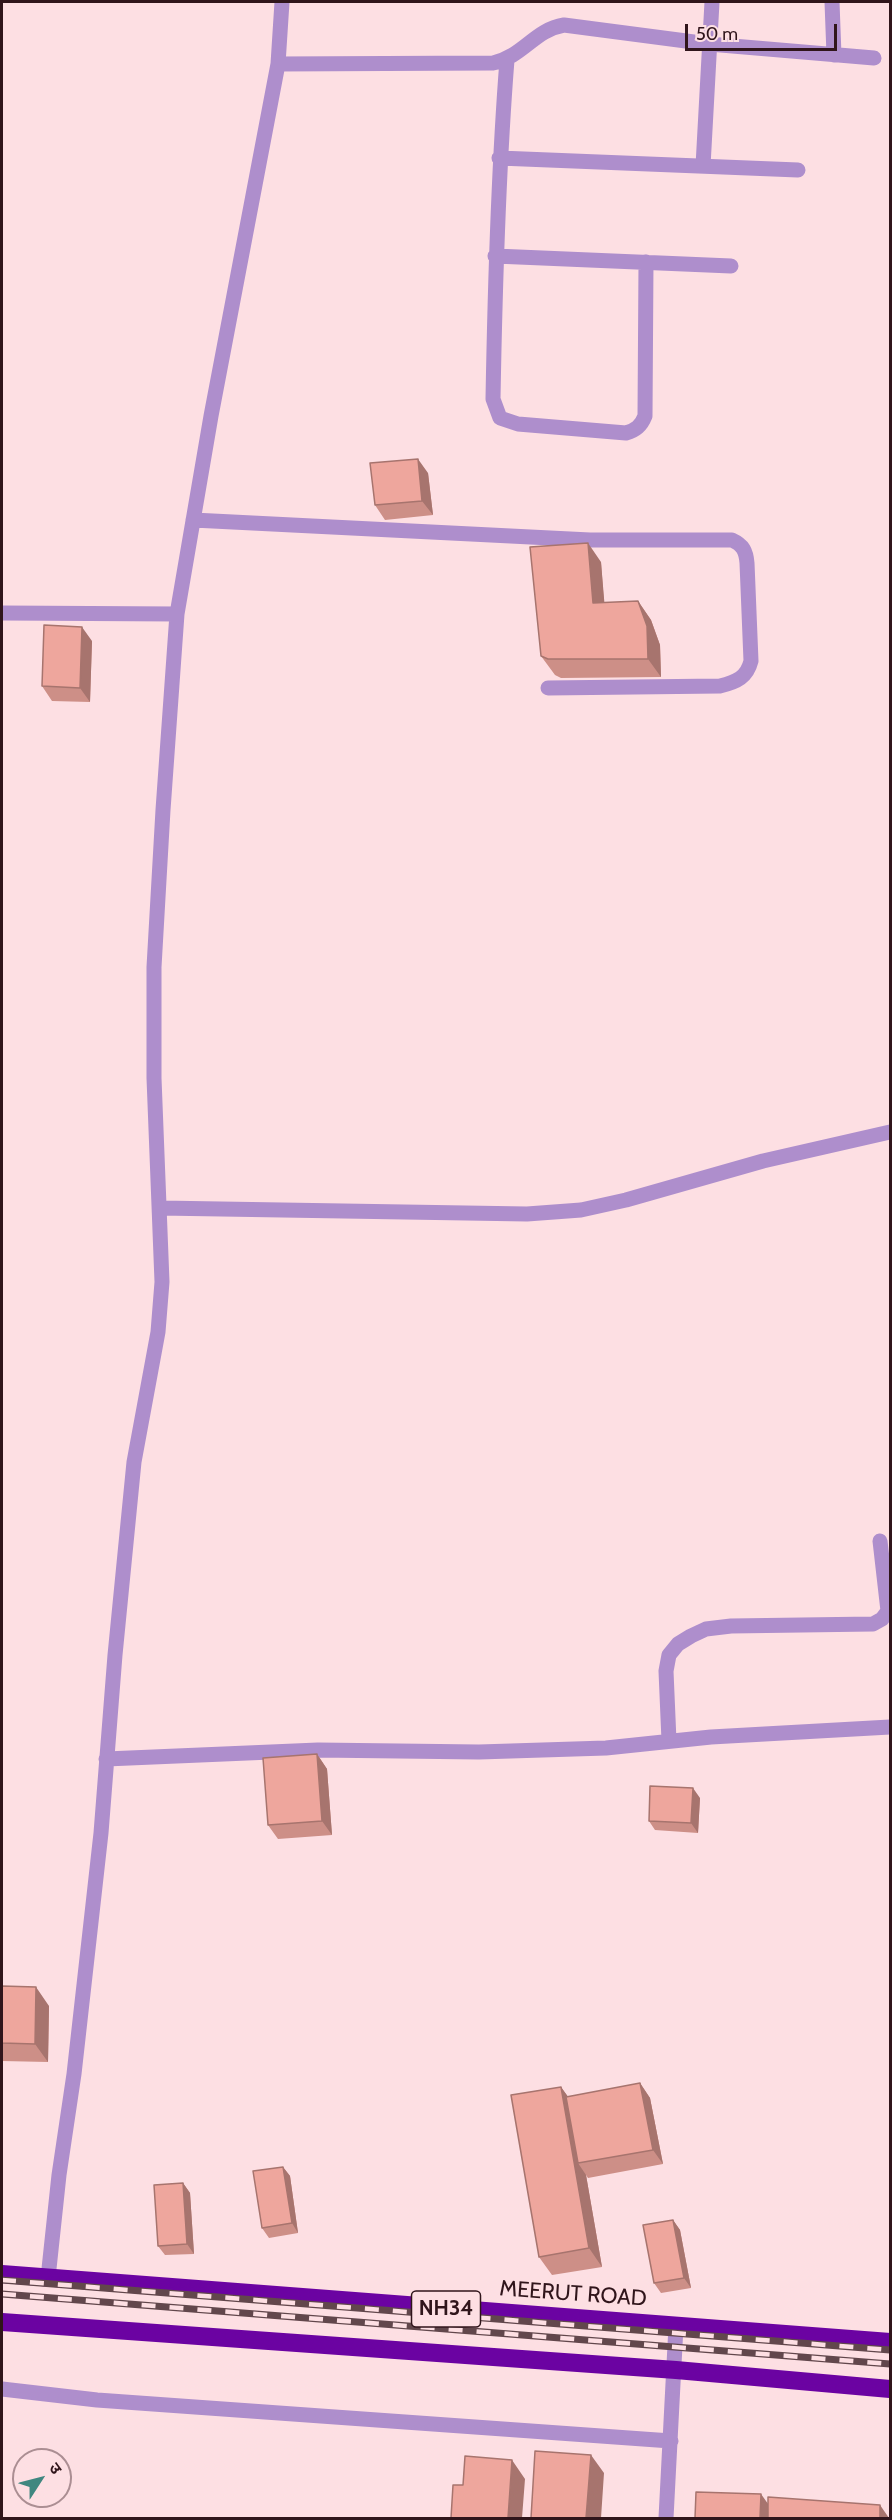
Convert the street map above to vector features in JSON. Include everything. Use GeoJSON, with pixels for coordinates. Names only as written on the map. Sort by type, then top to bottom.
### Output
{"type":"FeatureCollection","features":[{"type":"Feature","properties":{"kind":"highway","name":"MEERUT ROAD"},"geometry":{"type":"LineString","coordinates":[[2,2274],[891,2342]]}},
{"type":"Feature","properties":{"kind":"highway","name":"NH34"},"geometry":{"type":"LineString","coordinates":[[2,2322],[676,2370],[891,2389]]}},
{"type":"Feature","properties":{"kind":"street"},"geometry":{"type":"LineString","coordinates":[[48,2278],[101,1833],[114,1655],[134,1462],[158,1332],[162,1282],[154,1078],[154,967],[177,614],[210,416],[278,64],[282,2]]}},
{"type":"Feature","properties":{"kind":"street"},"geometry":{"type":"LineString","coordinates":[[703,166],[712,2]]}},
{"type":"Feature","properties":{"kind":"street"},"geometry":{"type":"LineString","coordinates":[[832,2],[834,55]]}},
{"type":"Feature","properties":{"kind":"street"},"geometry":{"type":"LineString","coordinates":[[278,64],[474,64],[507,60],[552,27],[564,25],[709,44],[874,58]]}},
{"type":"Feature","properties":{"kind":"street"},"geometry":{"type":"LineString","coordinates":[[507,60],[499,158],[495,256],[494,399],[500,418],[518,424],[626,433],[636,430],[645,416],[646,262]]}},
{"type":"Feature","properties":{"kind":"street"},"geometry":{"type":"LineString","coordinates":[[499,158],[798,170]]}},
{"type":"Feature","properties":{"kind":"street"},"geometry":{"type":"LineString","coordinates":[[495,256],[731,266]]}},
{"type":"Feature","properties":{"kind":"street"},"geometry":{"type":"LineString","coordinates":[[193,520],[590,540],[732,540],[741,544],[746,552],[747,563],[751,661],[748,672],[741,678],[720,686],[548,688]]}},
{"type":"Feature","properties":{"kind":"street"},"geometry":{"type":"LineString","coordinates":[[2,613],[177,614]]}},
{"type":"Feature","properties":{"kind":"street"},"geometry":{"type":"LineString","coordinates":[[160,1208],[527,1214],[581,1210],[681,1186],[763,1161],[891,1132]]}},
{"type":"Feature","properties":{"kind":"street"},"geometry":{"type":"LineString","coordinates":[[669,1741],[666,1671],[669,1655],[678,1644],[706,1629],[731,1626],[873,1624],[882,1619],[888,1611],[880,1541]]}},
{"type":"Feature","properties":{"kind":"street"},"geometry":{"type":"LineString","coordinates":[[106,1759],[318,1750],[479,1752],[606,1748],[711,1737],[891,1727]]}},
{"type":"Feature","properties":{"kind":"street"},"geometry":{"type":"LineString","coordinates":[[666,2518],[676,2370],[676,2326]]}},
{"type":"Feature","properties":{"kind":"street"},"geometry":{"type":"LineString","coordinates":[[2,2389],[97,2400],[671,2441]]}},
{"type":"Feature","properties":{"kind":"building"},"geometry":{"type":"Polygon","coordinates":[[[418,459],[422,501],[375,505],[370,463],[418,459]]]}},
{"type":"Feature","properties":{"kind":"building"},"geometry":{"type":"Polygon","coordinates":[[[588,543],[593,603],[638,601],[647,626],[648,659],[548,659],[541,656],[530,547],[588,543]]]}},
{"type":"Feature","properties":{"kind":"building"},"geometry":{"type":"Polygon","coordinates":[[[44,625],[82,627],[80,688],[42,686],[44,625]]]}},
{"type":"Feature","properties":{"kind":"building"},"geometry":{"type":"Polygon","coordinates":[[[317,1754],[322,1821],[268,1825],[263,1758],[317,1754]]]}},
{"type":"Feature","properties":{"kind":"building"},"geometry":{"type":"Polygon","coordinates":[[[650,1786],[693,1788],[691,1823],[649,1821],[650,1786]]]}},
{"type":"Feature","properties":{"kind":"building"},"geometry":{"type":"Polygon","coordinates":[[[2,1986],[36,1987],[35,2044],[2,2043],[2,1986]]]}},
{"type":"Feature","properties":{"kind":"building"},"geometry":{"type":"Polygon","coordinates":[[[640,2083],[653,2150],[578,2163],[566,2097],[640,2083]]]}},
{"type":"Feature","properties":{"kind":"building"},"geometry":{"type":"Polygon","coordinates":[[[561,2087],[589,2248],[539,2257],[511,2095],[561,2087]]]}},
{"type":"Feature","properties":{"kind":"building"},"geometry":{"type":"Polygon","coordinates":[[[283,2167],[292,2223],[262,2228],[253,2171],[283,2167]]]}},
{"type":"Feature","properties":{"kind":"building"},"geometry":{"type":"Polygon","coordinates":[[[183,2183],[187,2244],[158,2246],[154,2185],[183,2183]]]}},
{"type":"Feature","properties":{"kind":"building"},"geometry":{"type":"Polygon","coordinates":[[[673,2220],[684,2278],[654,2283],[643,2225],[673,2220]]]}},
{"type":"Feature","properties":{"kind":"building"},"geometry":{"type":"Polygon","coordinates":[[[535,2451],[591,2455],[586,2518],[531,2518],[535,2451]]]}},
{"type":"Feature","properties":{"kind":"building"},"geometry":{"type":"Polygon","coordinates":[[[465,2456],[512,2460],[508,2518],[451,2518],[453,2485],[463,2485],[465,2456]]]}},
{"type":"Feature","properties":{"kind":"building"},"geometry":{"type":"Polygon","coordinates":[[[696,2492],[761,2494],[760,2518],[695,2518],[696,2492]]]}},
{"type":"Feature","properties":{"kind":"building"},"geometry":{"type":"Polygon","coordinates":[[[768,2497],[880,2505],[880,2518],[768,2518],[768,2497]]]}},
{"type":"Feature","properties":{"kind":"railway"},"geometry":{"type":"LineString","coordinates":[[2,2280],[890,2350]]}},
{"type":"Feature","properties":{"kind":"railway"},"geometry":{"type":"LineString","coordinates":[[2,2294],[890,2364]]}}]}
